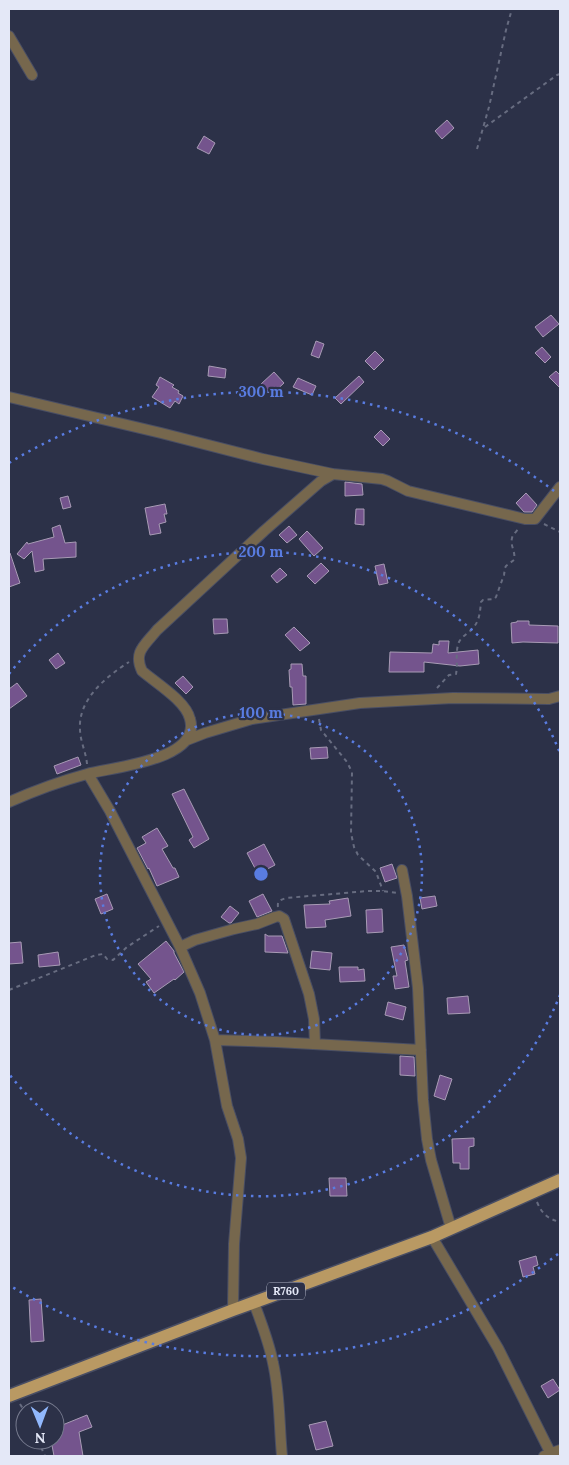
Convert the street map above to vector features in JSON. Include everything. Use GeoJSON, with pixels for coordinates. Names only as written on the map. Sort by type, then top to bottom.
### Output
{"type":"FeatureCollection","features":[{"type":"Feature","properties":{"kind":"main road","name":"R760"},"geometry":{"type":"LineString","coordinates":[[10,1392],[432,1237],[560,1180]]}},
{"type":"Feature","properties":{"kind":"street"},"geometry":{"type":"LineString","coordinates":[[9,36],[32,75]]}},
{"type":"Feature","properties":{"kind":"street"},"geometry":{"type":"LineString","coordinates":[[9,397],[246,455],[333,474],[382,479],[408,491],[530,519],[560,487]]}},
{"type":"Feature","properties":{"kind":"street"},"geometry":{"type":"LineString","coordinates":[[187,740],[192,731],[188,712],[181,703],[142,671],[138,657],[142,649],[157,630],[264,530],[321,481],[333,474]]}},
{"type":"Feature","properties":{"kind":"street"},"geometry":{"type":"LineString","coordinates":[[9,802],[88,774],[139,763],[176,749],[187,740],[252,719],[316,708],[360,703],[453,698],[549,699],[560,696]]}},
{"type":"Feature","properties":{"kind":"street"},"geometry":{"type":"LineString","coordinates":[[88,774],[110,811],[180,947],[200,993],[215,1040],[227,1106],[238,1139],[241,1158],[234,1244],[233,1310]]}},
{"type":"Feature","properties":{"kind":"street"},"geometry":{"type":"LineString","coordinates":[[402,870],[418,988],[423,1100],[427,1139],[431,1160],[451,1228]]}},
{"type":"Feature","properties":{"kind":"street"},"geometry":{"type":"LineString","coordinates":[[180,947],[195,940],[257,924],[269,918],[279,916],[284,919],[309,994],[314,1019],[315,1044]]}},
{"type":"Feature","properties":{"kind":"street"},"geometry":{"type":"LineString","coordinates":[[215,1040],[421,1050]]}},
{"type":"Feature","properties":{"kind":"street"},"geometry":{"type":"LineString","coordinates":[[432,1237],[498,1348],[552,1454]]}},
{"type":"Feature","properties":{"kind":"street"},"geometry":{"type":"LineString","coordinates":[[254,1303],[274,1363],[279,1399],[282,1456]]}},
{"type":"Feature","properties":{"kind":"path"},"geometry":{"type":"LineString","coordinates":[[476,149],[496,81],[512,9]]}},
{"type":"Feature","properties":{"kind":"path"},"geometry":{"type":"LineString","coordinates":[[483,128],[560,74]]}},
{"type":"Feature","properties":{"kind":"path"},"geometry":{"type":"LineString","coordinates":[[428,699],[442,681],[449,675],[456,674],[458,666],[457,649],[460,641],[474,627],[480,614],[481,602],[496,597],[505,568],[514,560],[513,536],[530,519],[560,532]]}},
{"type":"Feature","properties":{"kind":"path"},"geometry":{"type":"LineString","coordinates":[[88,774],[80,731],[83,708],[102,682],[138,657]]}},
{"type":"Feature","properties":{"kind":"path"},"geometry":{"type":"LineString","coordinates":[[316,708],[321,730],[347,762],[352,772],[352,833],[354,847],[358,855],[376,872],[383,891]]}},
{"type":"Feature","properties":{"kind":"path"},"geometry":{"type":"LineString","coordinates":[[279,916],[279,900],[286,898],[383,891],[407,896]]}},
{"type":"Feature","properties":{"kind":"path"},"geometry":{"type":"LineString","coordinates":[[9,990],[96,955],[103,954],[107,959],[112,960],[167,920]]}},
{"type":"Feature","properties":{"kind":"path"},"geometry":{"type":"LineString","coordinates":[[532,1192],[541,1211],[548,1218],[560,1222]]}},
{"type":"Feature","properties":{"kind":"building"},"geometry":{"type":"Polygon","coordinates":[[[447,120],[454,128],[442,139],[435,131],[447,120]]]}},
{"type":"Feature","properties":{"kind":"building"},"geometry":{"type":"Polygon","coordinates":[[[204,136],[215,143],[209,154],[197,148],[204,136]]]}},
{"type":"Feature","properties":{"kind":"building"},"geometry":{"type":"Polygon","coordinates":[[[551,315],[559,324],[543,337],[535,327],[551,315]]]}},
{"type":"Feature","properties":{"kind":"building"},"geometry":{"type":"Polygon","coordinates":[[[316,341],[324,344],[319,358],[311,355],[316,341]]]}},
{"type":"Feature","properties":{"kind":"building"},"geometry":{"type":"Polygon","coordinates":[[[542,347],[551,357],[545,363],[535,353],[542,347]]]}},
{"type":"Feature","properties":{"kind":"building"},"geometry":{"type":"Polygon","coordinates":[[[375,351],[384,360],[374,370],[365,361],[375,351]]]}},
{"type":"Feature","properties":{"kind":"building"},"geometry":{"type":"Polygon","coordinates":[[[209,366],[226,369],[225,378],[208,376],[209,366]]]}},
{"type":"Feature","properties":{"kind":"building"},"geometry":{"type":"Polygon","coordinates":[[[556,371],[560,375],[560,388],[549,377],[556,371]]]}},
{"type":"Feature","properties":{"kind":"building"},"geometry":{"type":"Polygon","coordinates":[[[274,372],[284,383],[271,395],[261,384],[274,372]]]}},
{"type":"Feature","properties":{"kind":"building"},"geometry":{"type":"Polygon","coordinates":[[[359,376],[364,382],[341,404],[335,398],[359,376]]]}},
{"type":"Feature","properties":{"kind":"building"},"geometry":{"type":"Polygon","coordinates":[[[160,377],[174,385],[172,387],[183,396],[179,404],[175,401],[170,408],[152,397],[159,387],[156,385],[160,377]]]}},
{"type":"Feature","properties":{"kind":"building"},"geometry":{"type":"Polygon","coordinates":[[[298,378],[316,386],[312,395],[293,387],[298,378]]]}},
{"type":"Feature","properties":{"kind":"building"},"geometry":{"type":"Polygon","coordinates":[[[381,430],[390,439],[383,446],[374,437],[381,430]]]}},
{"type":"Feature","properties":{"kind":"building"},"geometry":{"type":"Polygon","coordinates":[[[345,482],[362,484],[363,495],[345,496],[345,482]]]}},
{"type":"Feature","properties":{"kind":"building"},"geometry":{"type":"Polygon","coordinates":[[[526,493],[537,505],[532,512],[524,512],[516,503],[526,493]]]}},
{"type":"Feature","properties":{"kind":"building"},"geometry":{"type":"Polygon","coordinates":[[[68,496],[71,507],[63,509],[60,498],[68,496]]]}},
{"type":"Feature","properties":{"kind":"building"},"geometry":{"type":"Polygon","coordinates":[[[165,504],[167,514],[164,514],[166,522],[159,524],[161,533],[150,535],[145,508],[165,504]]]}},
{"type":"Feature","properties":{"kind":"building"},"geometry":{"type":"Polygon","coordinates":[[[356,509],[364,509],[364,525],[355,524],[356,509]]]}},
{"type":"Feature","properties":{"kind":"building"},"geometry":{"type":"Polygon","coordinates":[[[60,525],[65,543],[76,542],[76,557],[43,559],[44,570],[35,572],[32,551],[24,559],[17,554],[27,542],[28,544],[54,537],[52,528],[60,525]]]}},
{"type":"Feature","properties":{"kind":"building"},"geometry":{"type":"Polygon","coordinates":[[[289,526],[297,535],[287,543],[279,535],[289,526]]]}},
{"type":"Feature","properties":{"kind":"building"},"geometry":{"type":"Polygon","coordinates":[[[307,531],[323,548],[314,556],[299,539],[307,531]]]}},
{"type":"Feature","properties":{"kind":"building"},"geometry":{"type":"Polygon","coordinates":[[[9,553],[20,583],[9,587],[9,553]]]}},
{"type":"Feature","properties":{"kind":"building"},"geometry":{"type":"Polygon","coordinates":[[[321,563],[329,571],[315,584],[307,576],[321,563]]]}},
{"type":"Feature","properties":{"kind":"building"},"geometry":{"type":"Polygon","coordinates":[[[384,564],[388,583],[379,585],[375,566],[384,564]]]}},
{"type":"Feature","properties":{"kind":"building"},"geometry":{"type":"Polygon","coordinates":[[[280,568],[287,575],[277,583],[271,576],[280,568]]]}},
{"type":"Feature","properties":{"kind":"building"},"geometry":{"type":"Polygon","coordinates":[[[213,619],[227,619],[228,633],[214,634],[213,619]]]}},
{"type":"Feature","properties":{"kind":"building"},"geometry":{"type":"Polygon","coordinates":[[[529,621],[529,625],[558,626],[558,643],[512,643],[511,623],[529,621]]]}},
{"type":"Feature","properties":{"kind":"building"},"geometry":{"type":"Polygon","coordinates":[[[294,627],[310,643],[300,651],[285,635],[294,627]]]}},
{"type":"Feature","properties":{"kind":"building"},"geometry":{"type":"Polygon","coordinates":[[[439,641],[449,641],[448,653],[478,650],[479,664],[460,666],[424,662],[424,672],[389,672],[390,652],[432,653],[433,644],[439,645],[439,641]]]}},
{"type":"Feature","properties":{"kind":"building"},"geometry":{"type":"Polygon","coordinates":[[[58,653],[65,663],[56,669],[49,660],[58,653]]]}},
{"type":"Feature","properties":{"kind":"building"},"geometry":{"type":"Polygon","coordinates":[[[291,664],[302,664],[303,676],[306,676],[306,704],[293,705],[289,670],[291,669],[291,664]]]}},
{"type":"Feature","properties":{"kind":"building"},"geometry":{"type":"Polygon","coordinates":[[[183,676],[193,687],[186,694],[175,683],[183,676]]]}},
{"type":"Feature","properties":{"kind":"building"},"geometry":{"type":"Polygon","coordinates":[[[17,683],[27,696],[9,709],[9,689],[17,683]]]}},
{"type":"Feature","properties":{"kind":"building"},"geometry":{"type":"Polygon","coordinates":[[[327,747],[328,758],[311,759],[310,748],[327,747]]]}},
{"type":"Feature","properties":{"kind":"building"},"geometry":{"type":"Polygon","coordinates":[[[78,757],[81,765],[57,774],[54,766],[78,757]]]}},
{"type":"Feature","properties":{"kind":"building"},"geometry":{"type":"Polygon","coordinates":[[[184,789],[209,839],[194,848],[189,840],[193,837],[172,794],[184,789]]]}},
{"type":"Feature","properties":{"kind":"building"},"geometry":{"type":"Polygon","coordinates":[[[157,828],[168,846],[162,849],[179,877],[157,886],[137,848],[146,843],[142,837],[157,828]]]}},
{"type":"Feature","properties":{"kind":"building"},"geometry":{"type":"Polygon","coordinates":[[[264,844],[275,865],[258,874],[247,853],[264,844]]]}},
{"type":"Feature","properties":{"kind":"building"},"geometry":{"type":"Polygon","coordinates":[[[392,864],[397,878],[385,882],[380,868],[392,864]]]}},
{"type":"Feature","properties":{"kind":"building"},"geometry":{"type":"Polygon","coordinates":[[[107,894],[113,909],[101,914],[95,899],[107,894]]]}},
{"type":"Feature","properties":{"kind":"building"},"geometry":{"type":"Polygon","coordinates":[[[263,894],[272,911],[257,917],[249,901],[263,894]]]}},
{"type":"Feature","properties":{"kind":"building"},"geometry":{"type":"Polygon","coordinates":[[[435,896],[437,906],[422,909],[420,898],[435,896]]]}},
{"type":"Feature","properties":{"kind":"building"},"geometry":{"type":"Polygon","coordinates":[[[348,898],[351,916],[325,920],[326,927],[306,928],[304,905],[330,904],[329,901],[348,898]]]}},
{"type":"Feature","properties":{"kind":"building"},"geometry":{"type":"Polygon","coordinates":[[[230,906],[239,913],[229,923],[221,917],[230,906]]]}},
{"type":"Feature","properties":{"kind":"building"},"geometry":{"type":"Polygon","coordinates":[[[382,909],[383,932],[367,933],[366,910],[382,909]]]}},
{"type":"Feature","properties":{"kind":"building"},"geometry":{"type":"Polygon","coordinates":[[[265,934],[268,936],[282,936],[288,953],[265,952],[265,934]]]}},
{"type":"Feature","properties":{"kind":"building"},"geometry":{"type":"Polygon","coordinates":[[[166,941],[174,951],[184,972],[154,993],[146,982],[151,979],[138,964],[166,941]]]}},
{"type":"Feature","properties":{"kind":"building"},"geometry":{"type":"Polygon","coordinates":[[[21,942],[23,963],[9,964],[9,943],[21,942]]]}},
{"type":"Feature","properties":{"kind":"building"},"geometry":{"type":"Polygon","coordinates":[[[404,945],[408,960],[405,961],[409,987],[395,989],[393,976],[397,976],[391,947],[404,945]]]}},
{"type":"Feature","properties":{"kind":"building"},"geometry":{"type":"Polygon","coordinates":[[[312,951],[332,953],[330,970],[310,968],[312,951]]]}},
{"type":"Feature","properties":{"kind":"building"},"geometry":{"type":"Polygon","coordinates":[[[58,952],[60,965],[39,967],[38,955],[58,952]]]}},
{"type":"Feature","properties":{"kind":"building"},"geometry":{"type":"Polygon","coordinates":[[[339,967],[358,967],[358,970],[364,969],[365,981],[340,982],[339,967]]]}},
{"type":"Feature","properties":{"kind":"building"},"geometry":{"type":"Polygon","coordinates":[[[468,996],[470,1013],[448,1014],[447,998],[468,996]]]}},
{"type":"Feature","properties":{"kind":"building"},"geometry":{"type":"Polygon","coordinates":[[[388,1002],[406,1007],[403,1020],[385,1015],[388,1002]]]}},
{"type":"Feature","properties":{"kind":"building"},"geometry":{"type":"Polygon","coordinates":[[[400,1056],[414,1057],[415,1076],[400,1075],[400,1056]]]}},
{"type":"Feature","properties":{"kind":"building"},"geometry":{"type":"Polygon","coordinates":[[[440,1075],[452,1079],[445,1100],[434,1096],[440,1075]]]}},
{"type":"Feature","properties":{"kind":"building"},"geometry":{"type":"Polygon","coordinates":[[[474,1138],[474,1146],[469,1147],[469,1169],[460,1169],[460,1163],[453,1163],[452,1139],[474,1138]]]}},
{"type":"Feature","properties":{"kind":"building"},"geometry":{"type":"Polygon","coordinates":[[[329,1178],[346,1178],[347,1196],[330,1196],[329,1178]]]}},
{"type":"Feature","properties":{"kind":"building"},"geometry":{"type":"Polygon","coordinates":[[[536,1256],[538,1265],[533,1267],[535,1274],[523,1277],[519,1261],[536,1256]]]}},
{"type":"Feature","properties":{"kind":"building"},"geometry":{"type":"Polygon","coordinates":[[[41,1299],[44,1341],[31,1342],[29,1300],[41,1299]]]}},
{"type":"Feature","properties":{"kind":"building"},"geometry":{"type":"Polygon","coordinates":[[[553,1379],[560,1390],[548,1398],[541,1386],[553,1379]]]}},
{"type":"Feature","properties":{"kind":"building"},"geometry":{"type":"Polygon","coordinates":[[[87,1415],[92,1427],[79,1432],[83,1456],[54,1456],[53,1450],[65,1450],[65,1424],[87,1415]]]}},
{"type":"Feature","properties":{"kind":"building"},"geometry":{"type":"Polygon","coordinates":[[[326,1421],[333,1446],[316,1450],[309,1425],[326,1421]]]}}]}
